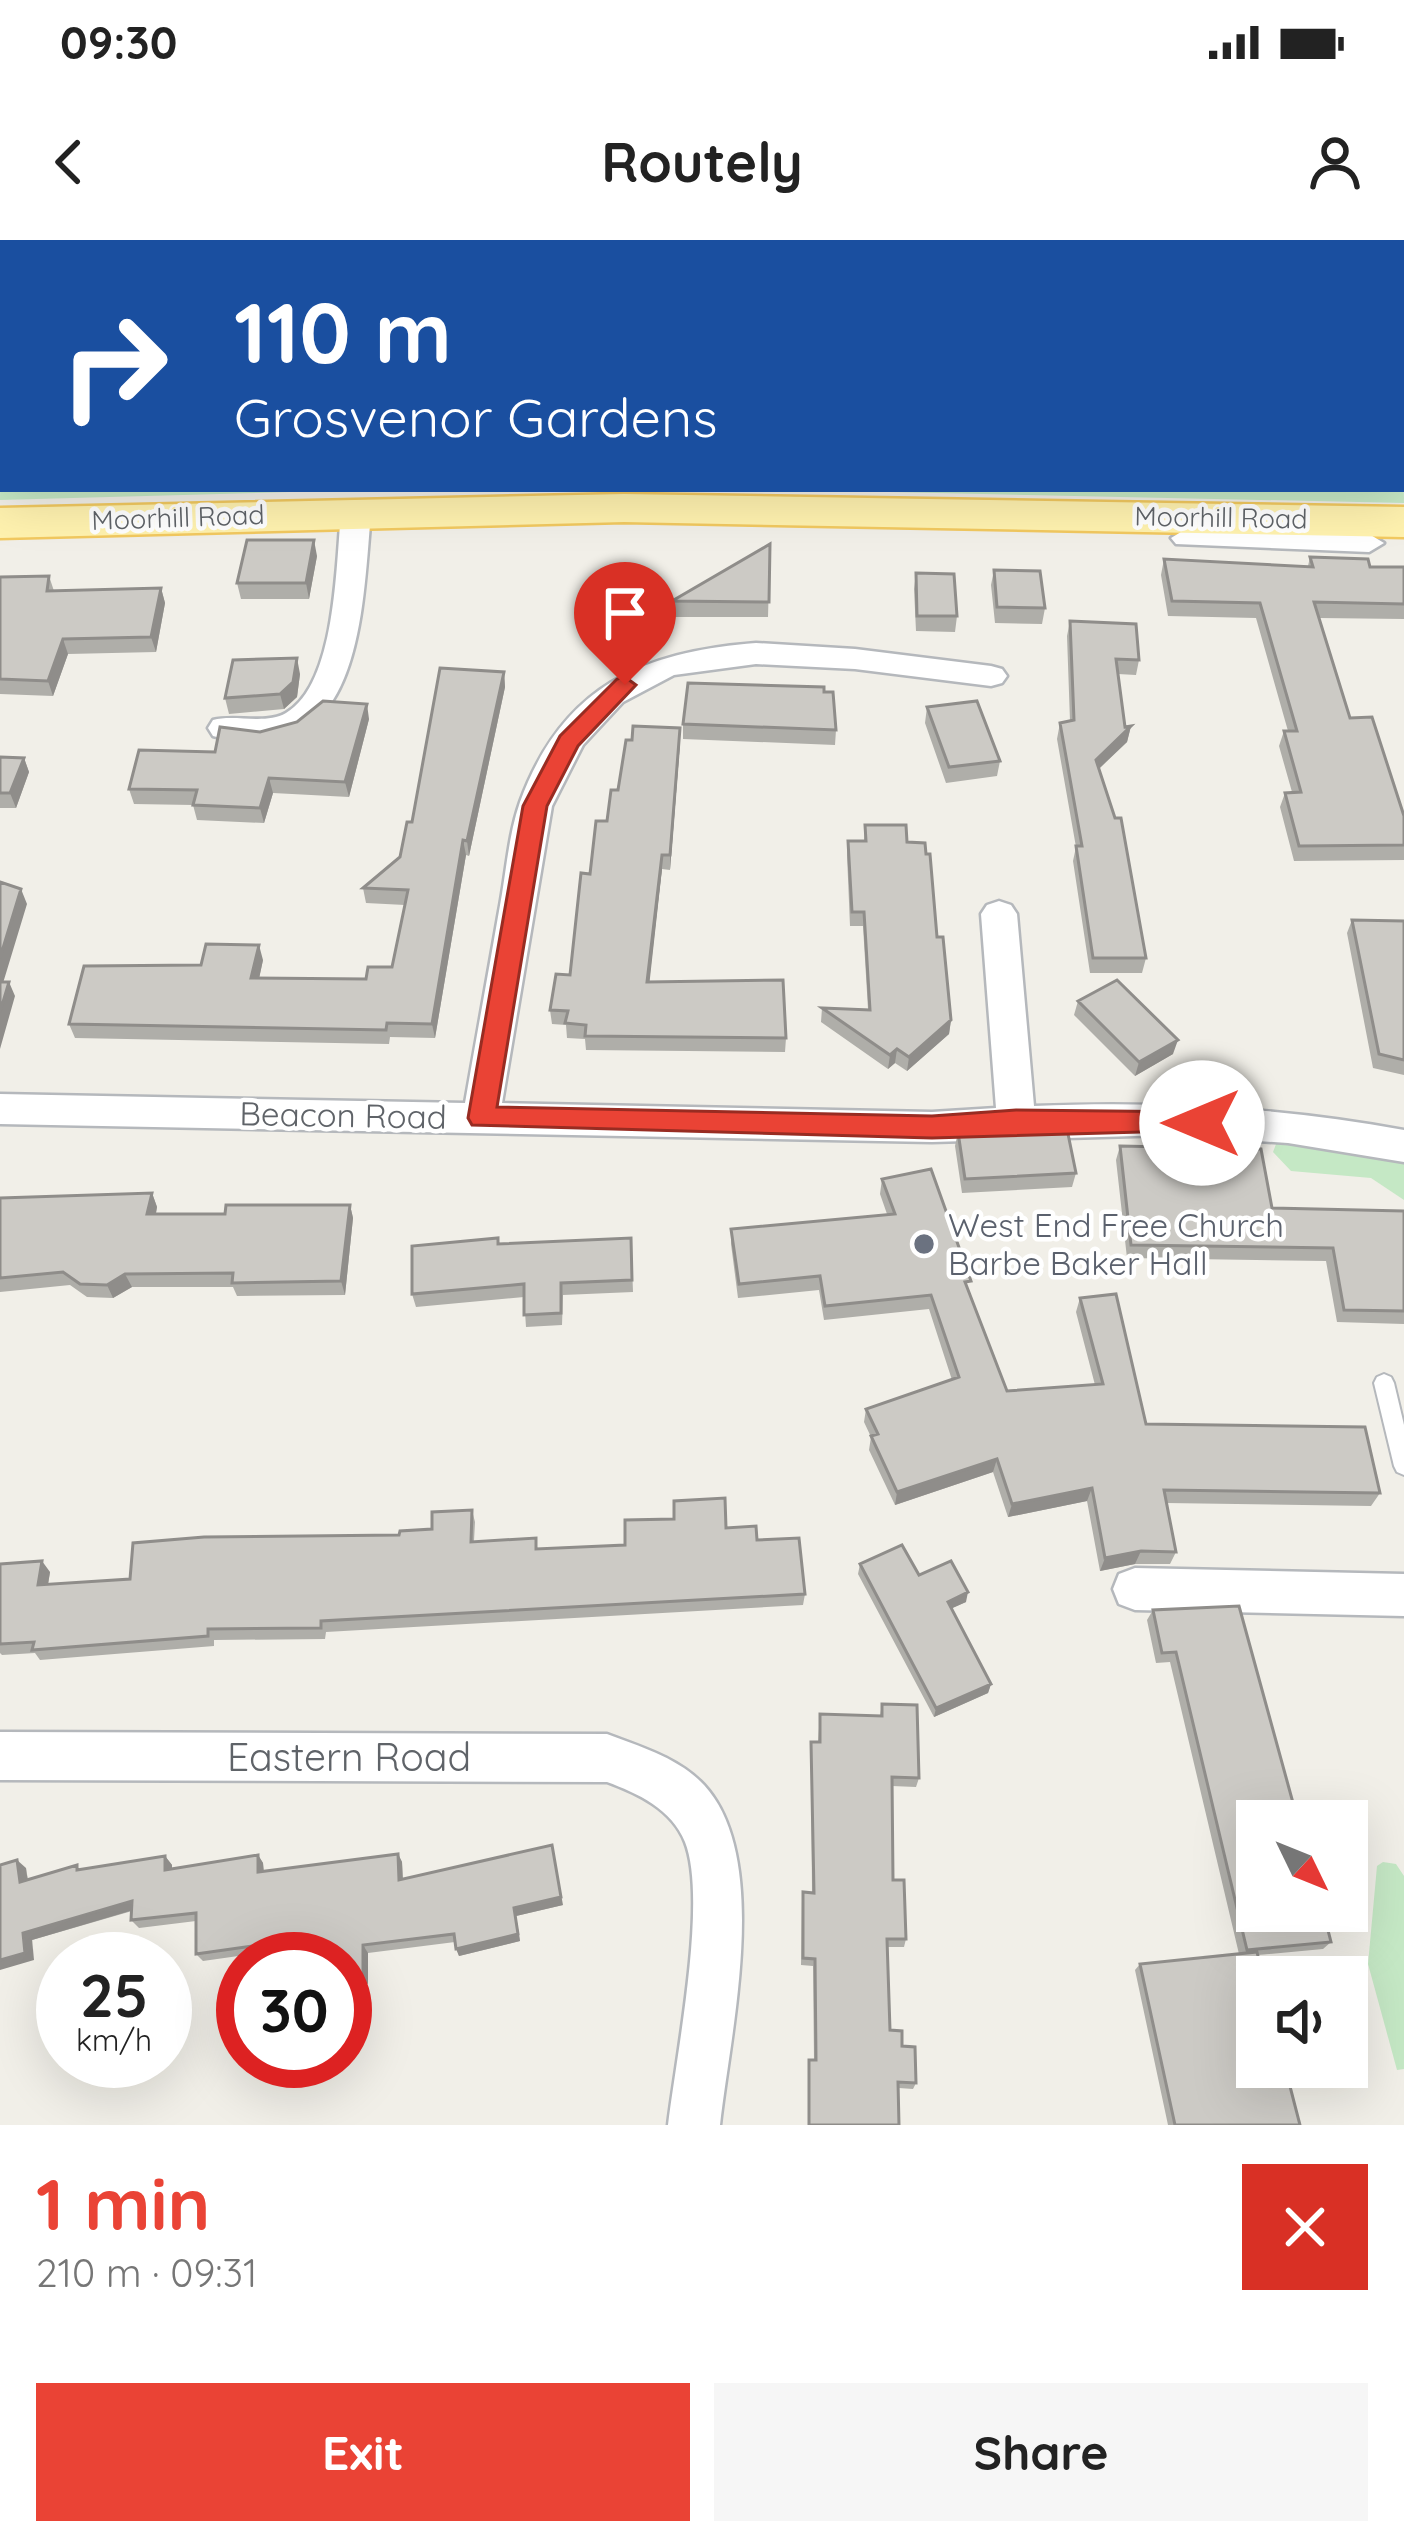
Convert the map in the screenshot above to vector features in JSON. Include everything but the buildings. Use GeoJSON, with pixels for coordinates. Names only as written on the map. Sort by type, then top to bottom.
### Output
{"type":"FeatureCollection","features":[{"type":"Feature","properties":{"kind":"main road","name":"Moorhill Road"},"geometry":{"type":"LineString","coordinates":[[0,523],[712,508],[1379,528]]}},
{"type":"Feature","properties":{"kind":"street"},"geometry":{"type":"LineString","coordinates":[[224,728],[285,726],[311,709],[340,644],[356,513]]}},
{"type":"Feature","properties":{"kind":"street","name":"Moorhill Road"},"geometry":{"type":"LineString","coordinates":[[1186,538],[1379,528],[1404,544]]}},
{"type":"Feature","properties":{"kind":"street"},"geometry":{"type":"LineString","coordinates":[[482,1118],[535,806],[548,773],[594,711],[625,685],[656,669],[731,656],[812,657],[991,678]]}},
{"type":"Feature","properties":{"kind":"street"},"geometry":{"type":"LineString","coordinates":[[1001,914],[1016,1121]]}},
{"type":"Feature","properties":{"kind":"street","name":"Beacon Road"},"geometry":{"type":"LineString","coordinates":[[0,1109],[932,1127],[1016,1121],[1249,1123],[1404,1146]]}},
{"type":"Feature","properties":{"kind":"street"},"geometry":{"type":"LineString","coordinates":[[1135,1589],[1404,1595]]}},
{"type":"Feature","properties":{"kind":"street","name":"Eastern Road"},"geometry":{"type":"LineString","coordinates":[[0,1756],[607,1758],[656,1777],[688,1798],[706,1832],[720,1898],[694,2125]]}},
{"type":"Feature","properties":{"kind":"lane"},"geometry":{"type":"LineString","coordinates":[[1384,1383],[1404,1466]]}},
{"type":"Feature","properties":{"kind":"green space"},"geometry":{"type":"Polygon","coordinates":[[[0,492],[289,492],[0,500],[0,492]]]}},
{"type":"Feature","properties":{"kind":"green space"},"geometry":{"type":"Polygon","coordinates":[[[893,492],[1404,492],[1404,503],[893,492]]]}},
{"type":"Feature","properties":{"kind":"green space"},"geometry":{"type":"Polygon","coordinates":[[[1278,1139],[1404,1163],[1404,1200],[1371,1178],[1291,1171],[1273,1152],[1278,1139]]]}},
{"type":"Feature","properties":{"kind":"green space"},"geometry":{"type":"Polygon","coordinates":[[[1396,1864],[1404,1876],[1404,2069],[1397,2070],[1368,1964],[1377,1866],[1396,1864]]]}},
{"type":"Feature","properties":{"kind":"place","name":"West End Free Church Barbe Baker Hall"},"geometry":{"type":"Point","coordinates":[924,1244]}},
{"type":"Feature","properties":{"kind":"route"},"geometry":{"type":"LineString","coordinates":[[625,685],[568,742],[535,806],[482,1118],[932,1127],[1016,1121],[1202,1123]]}}]}
